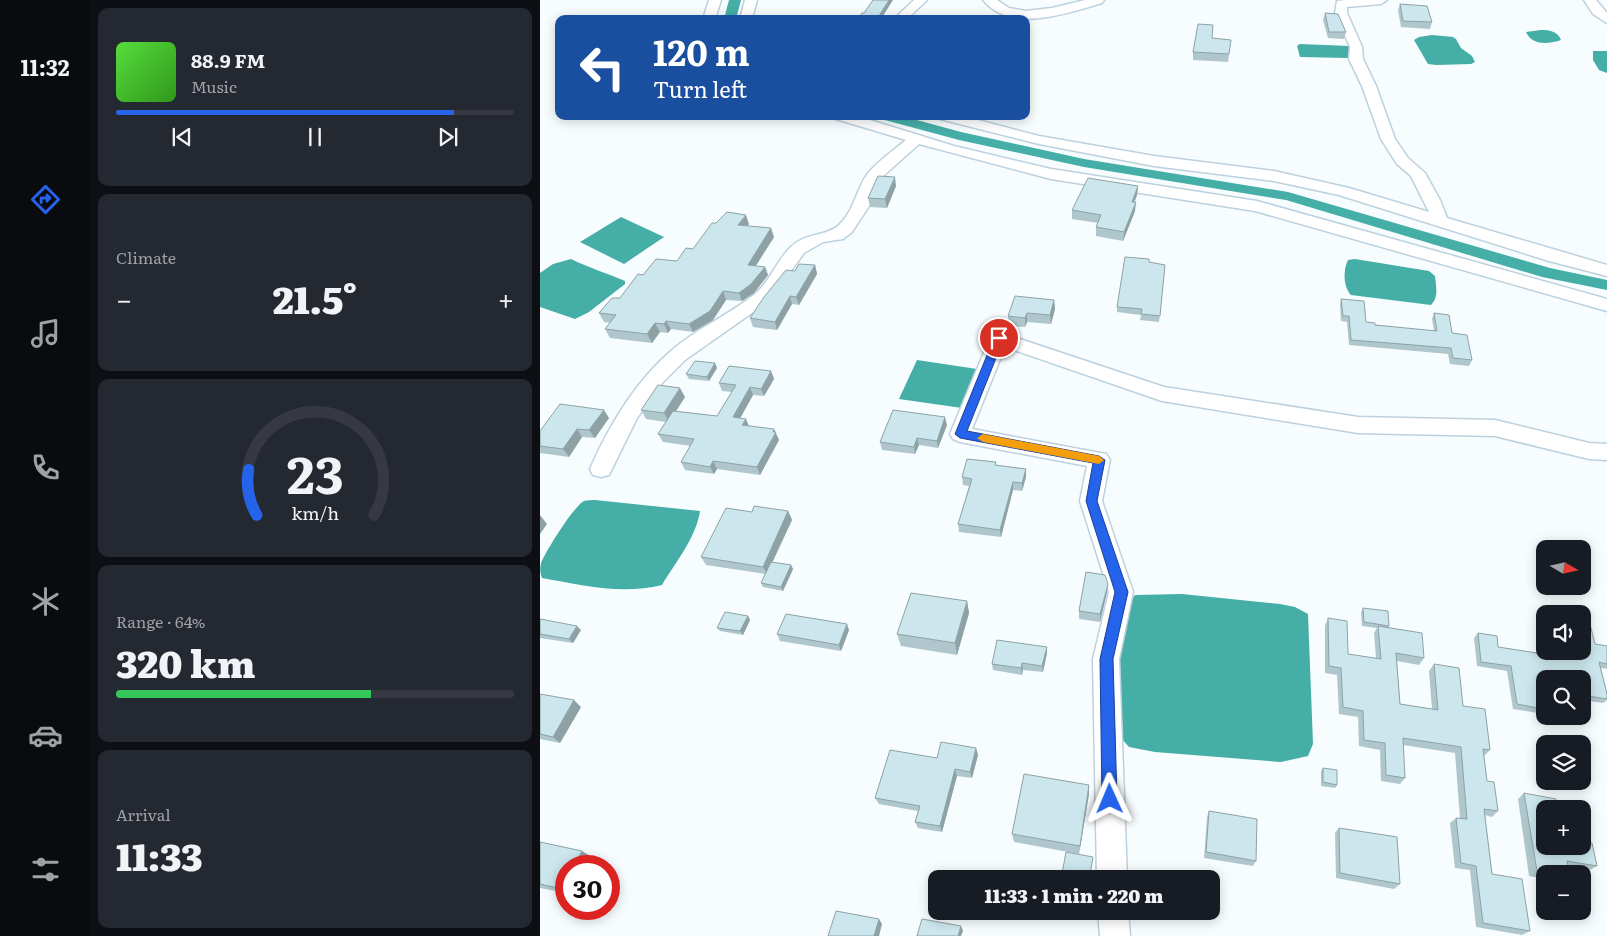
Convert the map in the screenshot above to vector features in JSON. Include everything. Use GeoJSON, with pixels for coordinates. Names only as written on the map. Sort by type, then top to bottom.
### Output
{"type":"FeatureCollection","features":[{"type":"Feature","properties":{"kind":"street"},"geometry":{"type":"LineString","coordinates":[[710,15],[715,0]]}},
{"type":"Feature","properties":{"kind":"street"},"geometry":{"type":"LineString","coordinates":[[747,15],[751,0]]}},
{"type":"Feature","properties":{"kind":"street"},"geometry":{"type":"LineString","coordinates":[[904,15],[921,0]]}},
{"type":"Feature","properties":{"kind":"street"},"geometry":{"type":"LineString","coordinates":[[990,0],[1007,12],[1029,14],[1054,11],[1098,0]]}},
{"type":"Feature","properties":{"kind":"street"},"geometry":{"type":"LineString","coordinates":[[1381,0],[1341,4],[1340,13],[1356,47],[1356,59],[1369,86],[1388,139],[1402,161],[1417,173],[1432,200],[1440,221]]}},
{"type":"Feature","properties":{"kind":"street"},"geometry":{"type":"LineString","coordinates":[[1590,0],[1597,11],[1607,19]]}},
{"type":"Feature","properties":{"kind":"street"},"geometry":{"type":"LineString","coordinates":[[854,120],[949,149],[1051,174],[1256,206],[1607,305]]}},
{"type":"Feature","properties":{"kind":"street"},"geometry":{"type":"LineString","coordinates":[[961,120],[1039,140],[1154,161],[1274,176],[1317,185],[1376,200],[1555,257],[1607,271]]}},
{"type":"Feature","properties":{"kind":"street"},"geometry":{"type":"LineString","coordinates":[[601,469],[609,450],[630,413],[656,377],[678,355],[763,297],[798,249],[818,238],[837,235],[846,228],[862,203],[873,177],[916,139]]}},
{"type":"Feature","properties":{"kind":"street"},"geometry":{"type":"LineString","coordinates":[[1112,870],[1106,659],[1121,592],[1091,501],[1099,460],[960,434],[999,338],[1162,394],[1358,425],[1495,428],[1589,451],[1607,452]]}},
{"type":"Feature","properties":{"kind":"street"},"geometry":{"type":"LineString","coordinates":[[1114,920],[1115,936]]}},
{"type":"Feature","properties":{"kind":"water"},"geometry":{"type":"Polygon","coordinates":[[[1541,30],[1555,33],[1561,40],[1541,43],[1532,40],[1526,32],[1541,30]]]}},
{"type":"Feature","properties":{"kind":"water"},"geometry":{"type":"Polygon","coordinates":[[[1432,35],[1453,37],[1461,48],[1472,56],[1475,62],[1471,64],[1428,64],[1414,40],[1419,37],[1432,35]]]}},
{"type":"Feature","properties":{"kind":"water"},"geometry":{"type":"Polygon","coordinates":[[[1300,44],[1349,46],[1351,53],[1349,58],[1300,57],[1297,46],[1300,44]]]}},
{"type":"Feature","properties":{"kind":"water"},"geometry":{"type":"Polygon","coordinates":[[[1593,51],[1607,51],[1607,73],[1599,70],[1593,60],[1593,51]]]}},
{"type":"Feature","properties":{"kind":"water"},"geometry":{"type":"Polygon","coordinates":[[[621,217],[664,237],[624,264],[580,242],[621,217]]]}},
{"type":"Feature","properties":{"kind":"water"},"geometry":{"type":"Polygon","coordinates":[[[571,259],[625,281],[625,284],[589,312],[575,319],[540,307],[540,273],[553,264],[571,259]]]}},
{"type":"Feature","properties":{"kind":"water"},"geometry":{"type":"Polygon","coordinates":[[[1355,259],[1429,271],[1435,276],[1436,292],[1434,302],[1431,305],[1351,295],[1345,283],[1346,264],[1348,260],[1355,259]]]}},
{"type":"Feature","properties":{"kind":"water"},"geometry":{"type":"Polygon","coordinates":[[[917,360],[977,369],[962,408],[899,399],[917,360]]]}},
{"type":"Feature","properties":{"kind":"water"},"geometry":{"type":"Polygon","coordinates":[[[595,500],[700,511],[690,540],[662,585],[647,588],[617,589],[542,578],[541,563],[560,530],[579,505],[584,501],[595,500]]]}},
{"type":"Feature","properties":{"kind":"water"},"geometry":{"type":"Polygon","coordinates":[[[1182,594],[1280,604],[1295,607],[1308,614],[1313,744],[1308,756],[1281,762],[1155,752],[1129,747],[1121,738],[1114,671],[1128,604],[1135,595],[1182,594]]]}},
{"type":"Feature","properties":{"kind":"building"},"geometry":{"type":"Polygon","coordinates":[[[873,0],[889,0],[880,15],[861,15],[873,0]]]}},
{"type":"Feature","properties":{"kind":"building"},"geometry":{"type":"Polygon","coordinates":[[[1400,4],[1427,6],[1432,22],[1403,21],[1400,4]]]}},
{"type":"Feature","properties":{"kind":"building"},"geometry":{"type":"Polygon","coordinates":[[[1325,13],[1338,14],[1346,32],[1329,32],[1325,13]]]}},
{"type":"Feature","properties":{"kind":"building"},"geometry":{"type":"Polygon","coordinates":[[[1198,24],[1213,25],[1212,38],[1231,40],[1229,54],[1193,52],[1198,24]]]}},
{"type":"Feature","properties":{"kind":"building"},"geometry":{"type":"Polygon","coordinates":[[[878,176],[895,177],[885,199],[868,198],[878,176]]]}},
{"type":"Feature","properties":{"kind":"building"},"geometry":{"type":"Polygon","coordinates":[[[1088,178],[1138,186],[1132,202],[1136,202],[1124,232],[1096,227],[1101,215],[1072,210],[1088,178]]]}},
{"type":"Feature","properties":{"kind":"building"},"geometry":{"type":"Polygon","coordinates":[[[727,212],[746,215],[738,225],[771,228],[748,265],[765,267],[751,284],[739,293],[723,291],[710,311],[689,324],[666,321],[664,324],[655,323],[647,334],[605,329],[616,315],[599,313],[612,298],[620,298],[638,274],[643,275],[656,259],[677,261],[686,248],[693,249],[712,223],[716,223],[727,212]]]}},
{"type":"Feature","properties":{"kind":"building"},"geometry":{"type":"Polygon","coordinates":[[[1125,257],[1149,259],[1149,262],[1165,265],[1160,316],[1141,314],[1142,309],[1117,307],[1125,257]]]}},
{"type":"Feature","properties":{"kind":"building"},"geometry":{"type":"Polygon","coordinates":[[[799,264],[815,265],[796,297],[790,296],[775,322],[750,318],[786,270],[795,271],[799,264]]]}},
{"type":"Feature","properties":{"kind":"building"},"geometry":{"type":"Polygon","coordinates":[[[1015,296],[1054,300],[1050,315],[1027,313],[1025,318],[1008,316],[1015,296]]]}},
{"type":"Feature","properties":{"kind":"building"},"geometry":{"type":"Polygon","coordinates":[[[1341,299],[1364,301],[1366,322],[1375,323],[1375,325],[1437,331],[1434,313],[1449,315],[1452,333],[1467,335],[1472,360],[1453,358],[1451,348],[1351,340],[1349,316],[1343,316],[1341,299]]]}},
{"type":"Feature","properties":{"kind":"building"},"geometry":{"type":"Polygon","coordinates":[[[695,361],[715,363],[707,377],[686,374],[695,361]]]}},
{"type":"Feature","properties":{"kind":"building"},"geometry":{"type":"Polygon","coordinates":[[[729,366],[771,371],[761,389],[750,387],[733,417],[746,419],[742,425],[774,429],[773,432],[776,432],[757,467],[713,461],[710,467],[681,462],[694,439],[658,434],[673,411],[717,416],[736,385],[719,383],[729,366]]]}},
{"type":"Feature","properties":{"kind":"building"},"geometry":{"type":"Polygon","coordinates":[[[658,385],[680,388],[664,413],[641,410],[658,385]]]}},
{"type":"Feature","properties":{"kind":"building"},"geometry":{"type":"Polygon","coordinates":[[[560,404],[604,410],[589,430],[577,429],[563,449],[540,446],[540,431],[560,404]]]}},
{"type":"Feature","properties":{"kind":"building"},"geometry":{"type":"Polygon","coordinates":[[[893,410],[945,417],[937,441],[917,438],[914,447],[880,442],[893,410]]]}},
{"type":"Feature","properties":{"kind":"building"},"geometry":{"type":"Polygon","coordinates":[[[967,459],[996,462],[995,465],[1026,469],[1022,483],[1013,482],[1000,530],[958,524],[972,479],[962,477],[967,459]]]}},
{"type":"Feature","properties":{"kind":"building"},"geometry":{"type":"Polygon","coordinates":[[[754,506],[788,511],[763,567],[701,557],[726,508],[752,512],[754,506]]]}},
{"type":"Feature","properties":{"kind":"building"},"geometry":{"type":"Polygon","coordinates":[[[771,562],[791,565],[781,587],[761,583],[771,562]]]}},
{"type":"Feature","properties":{"kind":"building"},"geometry":{"type":"Polygon","coordinates":[[[1086,572],[1105,575],[1108,584],[1100,614],[1079,611],[1086,572]]]}},
{"type":"Feature","properties":{"kind":"building"},"geometry":{"type":"Polygon","coordinates":[[[911,593],[967,601],[955,643],[897,634],[911,593]]]}},
{"type":"Feature","properties":{"kind":"building"},"geometry":{"type":"Polygon","coordinates":[[[1363,608],[1388,611],[1389,626],[1364,622],[1363,608]]]}},
{"type":"Feature","properties":{"kind":"building"},"geometry":{"type":"Polygon","coordinates":[[[725,612],[748,616],[740,631],[717,628],[725,612]]]}},
{"type":"Feature","properties":{"kind":"building"},"geometry":{"type":"Polygon","coordinates":[[[786,614],[847,624],[839,645],[777,634],[786,614]]]}},
{"type":"Feature","properties":{"kind":"building"},"geometry":{"type":"Polygon","coordinates":[[[1328,618],[1347,621],[1348,654],[1381,659],[1378,626],[1422,633],[1424,658],[1396,653],[1400,704],[1438,710],[1434,664],[1459,668],[1463,706],[1485,709],[1490,750],[1483,749],[1487,781],[1494,782],[1498,811],[1484,809],[1492,874],[1522,879],[1530,931],[1483,923],[1476,866],[1461,863],[1456,818],[1467,819],[1461,747],[1403,738],[1405,778],[1386,775],[1385,743],[1364,740],[1363,711],[1343,707],[1341,668],[1329,666],[1328,618]]]}},
{"type":"Feature","properties":{"kind":"building"},"geometry":{"type":"Polygon","coordinates":[[[540,619],[577,626],[569,639],[540,634],[540,619]]]}},
{"type":"Feature","properties":{"kind":"building"},"geometry":{"type":"Polygon","coordinates":[[[1591,628],[1595,644],[1607,646],[1607,664],[1599,662],[1607,699],[1591,696],[1591,670],[1536,670],[1536,708],[1517,704],[1511,666],[1481,662],[1478,633],[1497,636],[1498,647],[1536,653],[1536,660],[1591,660],[1591,628]]]}},
{"type":"Feature","properties":{"kind":"building"},"geometry":{"type":"Polygon","coordinates":[[[997,640],[1047,647],[1042,666],[1022,663],[1021,668],[992,664],[997,640]]]}},
{"type":"Feature","properties":{"kind":"building"},"geometry":{"type":"Polygon","coordinates":[[[540,694],[574,700],[553,737],[540,734],[540,694]]]}},
{"type":"Feature","properties":{"kind":"building"},"geometry":{"type":"Polygon","coordinates":[[[941,742],[976,748],[970,772],[955,769],[940,826],[915,822],[920,806],[875,798],[890,750],[937,758],[941,742]]]}},
{"type":"Feature","properties":{"kind":"building"},"geometry":{"type":"Polygon","coordinates":[[[1323,768],[1337,770],[1337,785],[1323,782],[1323,768]]]}},
{"type":"Feature","properties":{"kind":"building"},"geometry":{"type":"Polygon","coordinates":[[[1024,774],[1089,785],[1080,846],[1012,834],[1024,774]]]}},
{"type":"Feature","properties":{"kind":"building"},"geometry":{"type":"Polygon","coordinates":[[[1524,793],[1556,800],[1536,800],[1536,855],[1591,855],[1591,843],[1597,866],[1567,861],[1568,865],[1536,865],[1524,793]]]}},
{"type":"Feature","properties":{"kind":"building"},"geometry":{"type":"Polygon","coordinates":[[[1209,811],[1257,819],[1256,861],[1206,852],[1209,811]]]}},
{"type":"Feature","properties":{"kind":"building"},"geometry":{"type":"Polygon","coordinates":[[[1339,828],[1397,837],[1400,884],[1340,873],[1339,828]]]}},
{"type":"Feature","properties":{"kind":"building"},"geometry":{"type":"Polygon","coordinates":[[[540,842],[582,851],[580,855],[555,855],[555,887],[540,884],[540,842]]]}},
{"type":"Feature","properties":{"kind":"building"},"geometry":{"type":"Polygon","coordinates":[[[1066,852],[1093,857],[1091,870],[1063,870],[1066,852]]]}},
{"type":"Feature","properties":{"kind":"building"},"geometry":{"type":"Polygon","coordinates":[[[836,911],[879,919],[874,936],[828,936],[836,911]]]}},
{"type":"Feature","properties":{"kind":"building"},"geometry":{"type":"Polygon","coordinates":[[[922,919],[961,926],[958,936],[917,936],[922,919]]]}},
{"type":"Feature","properties":{"kind":"waterway"},"geometry":{"type":"LineString","coordinates":[[731,15],[735,0]]}},
{"type":"Feature","properties":{"kind":"waterway"},"geometry":{"type":"LineString","coordinates":[[901,120],[959,136],[1084,163],[1288,196],[1548,273],[1607,285]]}},
{"type":"Feature","properties":{"kind":"slow traffic"},"geometry":{"type":"LineString","coordinates":[[983,438],[1099,460]]}},
{"type":"Feature","properties":{"kind":"route"},"geometry":{"type":"LineString","coordinates":[[999,338],[960,434],[1099,460],[1091,501],[1121,592],[1106,659],[1110,799]]}}]}
